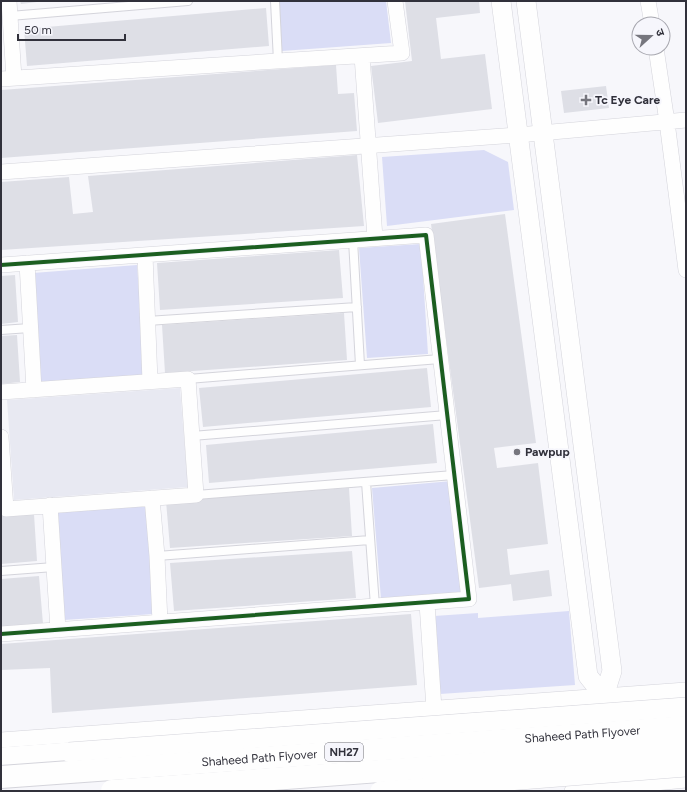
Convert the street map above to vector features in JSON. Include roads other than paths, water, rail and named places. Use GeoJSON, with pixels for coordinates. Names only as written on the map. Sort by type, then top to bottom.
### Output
{"type":"FeatureCollection","features":[{"type":"Feature","properties":{"kind":"highway","name":"Shaheed Path Flyover"},"geometry":{"type":"LineString","coordinates":[[1,777],[686,727]]}},
{"type":"Feature","properties":{"kind":"highway","name":"Shaheed Path Flyover"},"geometry":{"type":"LineString","coordinates":[[112,791],[686,748]]}},
{"type":"Feature","properties":{"kind":"street"},"geometry":{"type":"LineString","coordinates":[[9,1],[10,16],[7,78],[362,56],[402,52],[395,1]]}},
{"type":"Feature","properties":{"kind":"street"},"geometry":{"type":"LineString","coordinates":[[500,1],[588,676],[604,696],[622,788]]}},
{"type":"Feature","properties":{"kind":"street"},"geometry":{"type":"LineString","coordinates":[[526,1],[612,671],[604,696]]}},
{"type":"Feature","properties":{"kind":"street"},"geometry":{"type":"LineString","coordinates":[[648,1],[651,16]]}},
{"type":"Feature","properties":{"kind":"street"},"geometry":{"type":"LineString","coordinates":[[362,56],[375,238]]}},
{"type":"Feature","properties":{"kind":"street"},"geometry":{"type":"LineString","coordinates":[[657,56],[686,270]]}},
{"type":"Feature","properties":{"kind":"street"},"geometry":{"type":"LineString","coordinates":[[1,172],[518,135],[686,120]]}},
{"type":"Feature","properties":{"kind":"street"},"geometry":{"type":"LineString","coordinates":[[1,265],[426,235],[468,600],[1,634]]}},
{"type":"Feature","properties":{"kind":"street"},"geometry":{"type":"LineString","coordinates":[[144,255],[150,381]]}},
{"type":"Feature","properties":{"kind":"street"},"geometry":{"type":"LineString","coordinates":[[27,263],[34,390]]}},
{"type":"Feature","properties":{"kind":"street"},"geometry":{"type":"LineString","coordinates":[[1,392],[188,379],[196,495],[4,509],[1,437]]}},
{"type":"Feature","properties":{"kind":"street"},"geometry":{"type":"LineString","coordinates":[[152,498],[157,556],[160,622]]}},
{"type":"Feature","properties":{"kind":"street"},"geometry":{"type":"LineString","coordinates":[[50,506],[58,630]]}},
{"type":"Feature","properties":{"kind":"street"},"geometry":{"type":"LineString","coordinates":[[427,603],[434,709]]}},
{"type":"Feature","properties":{"kind":"street"},"geometry":{"type":"LineString","coordinates":[[1,740],[686,690]]}},
{"type":"Feature","properties":{"kind":"street"},"geometry":{"type":"LineString","coordinates":[[1,757],[686,707]]}},
{"type":"Feature","properties":{"kind":"street"},"geometry":{"type":"LineString","coordinates":[[380,791],[686,767]]}},
{"type":"Feature","properties":{"kind":"street"},"geometry":{"type":"LineString","coordinates":[[572,791],[622,788],[686,780]]}},
{"type":"Feature","properties":{"kind":"lane"},"geometry":{"type":"LineString","coordinates":[[10,16],[188,1]]}},
{"type":"Feature","properties":{"kind":"lane"},"geometry":{"type":"LineString","coordinates":[[275,1],[278,61]]}},
{"type":"Feature","properties":{"kind":"lane"},"geometry":{"type":"LineString","coordinates":[[353,240],[360,365]]}},
{"type":"Feature","properties":{"kind":"lane"},"geometry":{"type":"LineString","coordinates":[[147,321],[356,307]]}},
{"type":"Feature","properties":{"kind":"lane"},"geometry":{"type":"LineString","coordinates":[[1,330],[30,328]]}},
{"type":"Feature","properties":{"kind":"lane"},"geometry":{"type":"LineString","coordinates":[[188,379],[440,359]]}},
{"type":"Feature","properties":{"kind":"lane"},"geometry":{"type":"LineString","coordinates":[[192,436],[447,415]]}},
{"type":"Feature","properties":{"kind":"lane"},"geometry":{"type":"LineString","coordinates":[[196,495],[454,475]]}},
{"type":"Feature","properties":{"kind":"lane"},"geometry":{"type":"LineString","coordinates":[[366,482],[374,606]]}},
{"type":"Feature","properties":{"kind":"lane"},"geometry":{"type":"LineString","coordinates":[[157,556],[370,540]]}},
{"type":"Feature","properties":{"kind":"lane"},"geometry":{"type":"LineString","coordinates":[[1,571],[54,567]]}},
{"type":"Feature","properties":{"kind":"place","name":"Tc Eye Care"},"geometry":{"type":"Point","coordinates":[586,100]}},
{"type":"Feature","properties":{"kind":"place","name":"Pawpup"},"geometry":{"type":"Point","coordinates":[517,452]}}]}
